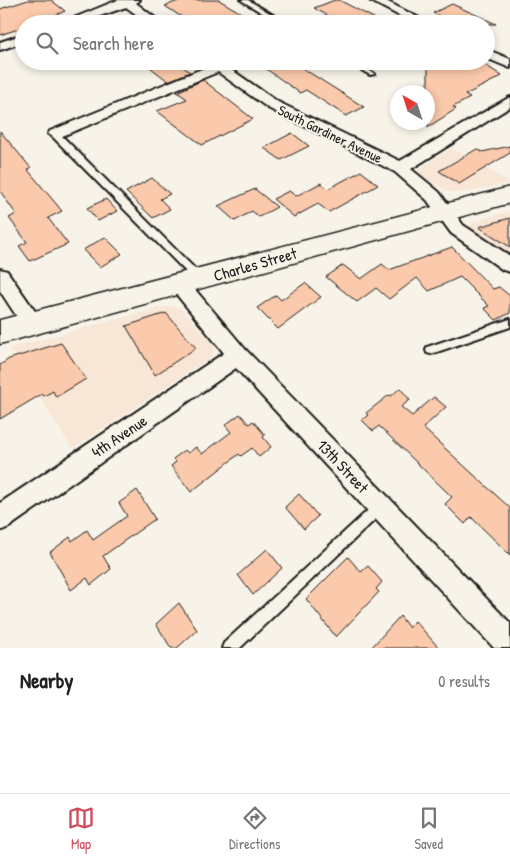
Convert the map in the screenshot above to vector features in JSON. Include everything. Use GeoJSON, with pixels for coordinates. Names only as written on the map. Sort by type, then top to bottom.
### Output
{"type":"FeatureCollection","features":[{"type":"Feature","properties":{"kind":"main road","name":"Charles Street"},"geometry":{"type":"LineString","coordinates":[[0,332],[510,195]]}},
{"type":"Feature","properties":{"kind":"street"},"geometry":{"type":"LineString","coordinates":[[375,0],[406,15]]}},
{"type":"Feature","properties":{"kind":"street"},"geometry":{"type":"LineString","coordinates":[[90,15],[128,1],[146,15]]}},
{"type":"Feature","properties":{"kind":"street"},"geometry":{"type":"LineString","coordinates":[[0,46],[15,41]]}},
{"type":"Feature","properties":{"kind":"street"},"geometry":{"type":"LineString","coordinates":[[495,57],[510,64]]}},
{"type":"Feature","properties":{"kind":"street"},"geometry":{"type":"LineString","coordinates":[[55,134],[200,70]]}},
{"type":"Feature","properties":{"kind":"street","name":"South Gardiner Avenue"},"geometry":{"type":"LineString","coordinates":[[223,70],[273,105],[401,168],[433,196],[457,229],[510,266]]}},
{"type":"Feature","properties":{"kind":"street"},"geometry":{"type":"LineString","coordinates":[[401,168],[510,101]]}},
{"type":"Feature","properties":{"kind":"street"},"geometry":{"type":"LineString","coordinates":[[0,276],[32,323]]}},
{"type":"Feature","properties":{"kind":"street","name":"13th Street"},"geometry":{"type":"LineString","coordinates":[[190,282],[238,355],[510,644]]}},
{"type":"Feature","properties":{"kind":"street","name":"4th Avenue"},"geometry":{"type":"LineString","coordinates":[[0,518],[238,355]]}},
{"type":"Feature","properties":{"kind":"lane"},"geometry":{"type":"LineString","coordinates":[[244,0],[270,15]]}},
{"type":"Feature","properties":{"kind":"lane"},"geometry":{"type":"LineString","coordinates":[[365,70],[372,74]]}},
{"type":"Feature","properties":{"kind":"lane"},"geometry":{"type":"LineString","coordinates":[[55,134],[190,282]]}},
{"type":"Feature","properties":{"kind":"lane"},"geometry":{"type":"LineString","coordinates":[[431,350],[510,323]]}},
{"type":"Feature","properties":{"kind":"lane"},"geometry":{"type":"LineString","coordinates":[[229,648],[381,506]]}},
{"type":"Feature","properties":{"kind":"shaded area"},"geometry":{"type":"Polygon","coordinates":[[[452,148],[510,183],[461,193],[449,192],[419,175],[417,172],[419,169],[452,148]]]}},
{"type":"Feature","properties":{"kind":"shaded area"},"geometry":{"type":"Polygon","coordinates":[[[510,211],[510,256],[473,232],[470,227],[473,222],[510,211]]]}},
{"type":"Feature","properties":{"kind":"shaded area"},"geometry":{"type":"Polygon","coordinates":[[[166,306],[175,306],[181,309],[215,346],[211,357],[72,449],[9,348],[166,306]]]}},
{"type":"Feature","properties":{"kind":"building"},"geometry":{"type":"Polygon","coordinates":[[[28,0],[51,0],[65,11],[56,15],[15,15],[15,30],[0,35],[0,9],[28,0]]]}},
{"type":"Feature","properties":{"kind":"building"},"geometry":{"type":"Polygon","coordinates":[[[181,0],[219,0],[245,15],[178,15],[165,6],[181,0]]]}},
{"type":"Feature","properties":{"kind":"building"},"geometry":{"type":"Polygon","coordinates":[[[339,0],[368,15],[327,15],[314,8],[339,0]]]}},
{"type":"Feature","properties":{"kind":"building"},"geometry":{"type":"Polygon","coordinates":[[[452,4],[476,15],[437,15],[433,13],[452,4]]]}},
{"type":"Feature","properties":{"kind":"building"},"geometry":{"type":"Polygon","coordinates":[[[154,70],[187,70],[190,72],[168,81],[154,70]]]}},
{"type":"Feature","properties":{"kind":"building"},"geometry":{"type":"Polygon","coordinates":[[[268,70],[305,70],[364,107],[346,116],[306,90],[300,93],[268,70]]]}},
{"type":"Feature","properties":{"kind":"building"},"geometry":{"type":"Polygon","coordinates":[[[428,70],[493,70],[502,76],[465,95],[470,98],[453,107],[456,109],[435,122],[435,85],[428,85],[428,70]]]}},
{"type":"Feature","properties":{"kind":"building"},"geometry":{"type":"Polygon","coordinates":[[[203,80],[253,119],[202,145],[157,111],[187,99],[177,92],[203,80]]]}},
{"type":"Feature","properties":{"kind":"building"},"geometry":{"type":"Polygon","coordinates":[[[0,131],[31,168],[28,170],[62,211],[48,218],[68,244],[30,261],[19,246],[27,242],[9,218],[16,214],[0,191],[0,131]]]}},
{"type":"Feature","properties":{"kind":"building"},"geometry":{"type":"Polygon","coordinates":[[[292,133],[309,146],[281,160],[264,148],[292,133]]]}},
{"type":"Feature","properties":{"kind":"building"},"geometry":{"type":"Polygon","coordinates":[[[510,146],[510,153],[459,184],[439,171],[477,149],[482,152],[510,146]]]}},
{"type":"Feature","properties":{"kind":"building"},"geometry":{"type":"Polygon","coordinates":[[[361,171],[378,185],[329,212],[318,204],[294,217],[273,199],[289,191],[296,196],[321,183],[328,189],[361,171]]]}},
{"type":"Feature","properties":{"kind":"building"},"geometry":{"type":"Polygon","coordinates":[[[152,178],[170,194],[160,199],[170,209],[153,218],[126,192],[152,178]]]}},
{"type":"Feature","properties":{"kind":"building"},"geometry":{"type":"Polygon","coordinates":[[[255,189],[277,207],[259,217],[252,211],[235,221],[218,206],[255,189]]]}},
{"type":"Feature","properties":{"kind":"building"},"geometry":{"type":"Polygon","coordinates":[[[106,199],[117,211],[98,221],[87,208],[106,199]]]}},
{"type":"Feature","properties":{"kind":"building"},"geometry":{"type":"Polygon","coordinates":[[[510,218],[510,247],[479,227],[510,218]]]}},
{"type":"Feature","properties":{"kind":"building"},"geometry":{"type":"Polygon","coordinates":[[[105,237],[122,254],[100,267],[83,250],[105,237]]]}},
{"type":"Feature","properties":{"kind":"building"},"geometry":{"type":"Polygon","coordinates":[[[452,247],[493,289],[499,287],[510,296],[510,313],[496,320],[484,308],[489,306],[460,277],[429,291],[417,278],[389,299],[376,288],[357,302],[326,277],[343,265],[361,279],[382,264],[389,270],[452,247]]]}},
{"type":"Feature","properties":{"kind":"building"},"geometry":{"type":"Polygon","coordinates":[[[305,283],[321,297],[278,329],[257,308],[276,295],[281,300],[305,283]]]}},
{"type":"Feature","properties":{"kind":"building"},"geometry":{"type":"Polygon","coordinates":[[[166,313],[196,348],[155,375],[126,326],[166,313]]]}},
{"type":"Feature","properties":{"kind":"building"},"geometry":{"type":"Polygon","coordinates":[[[61,343],[86,379],[56,397],[53,391],[44,396],[42,394],[0,419],[0,365],[9,359],[61,343]]]}},
{"type":"Feature","properties":{"kind":"building"},"geometry":{"type":"Polygon","coordinates":[[[400,388],[410,400],[401,407],[412,416],[434,397],[446,407],[423,428],[510,508],[510,555],[471,517],[465,524],[445,504],[452,497],[379,426],[373,431],[362,420],[368,415],[366,413],[400,388]]]}},
{"type":"Feature","properties":{"kind":"building"},"geometry":{"type":"Polygon","coordinates":[[[240,414],[249,424],[253,421],[265,435],[263,437],[271,447],[259,457],[252,448],[241,456],[239,454],[191,492],[171,466],[176,462],[173,459],[185,450],[188,453],[196,447],[202,454],[231,432],[225,425],[240,414]]]}},
{"type":"Feature","properties":{"kind":"building"},"geometry":{"type":"Polygon","coordinates":[[[137,490],[155,519],[103,556],[111,569],[91,585],[87,578],[71,590],[50,552],[70,537],[72,541],[87,530],[93,540],[127,516],[119,503],[137,490]]]}},
{"type":"Feature","properties":{"kind":"building"},"geometry":{"type":"Polygon","coordinates":[[[299,494],[318,516],[304,529],[285,507],[299,494]]]}},
{"type":"Feature","properties":{"kind":"building"},"geometry":{"type":"Polygon","coordinates":[[[267,549],[282,568],[253,595],[238,575],[267,549]]]}},
{"type":"Feature","properties":{"kind":"building"},"geometry":{"type":"Polygon","coordinates":[[[348,557],[361,572],[368,566],[382,582],[376,589],[379,592],[336,637],[306,599],[348,557]]]}},
{"type":"Feature","properties":{"kind":"building"},"geometry":{"type":"Polygon","coordinates":[[[179,603],[197,630],[177,648],[171,648],[156,624],[179,603]]]}},
{"type":"Feature","properties":{"kind":"building"},"geometry":{"type":"Polygon","coordinates":[[[400,616],[409,628],[415,621],[439,648],[371,648],[400,616]]]}}]}
